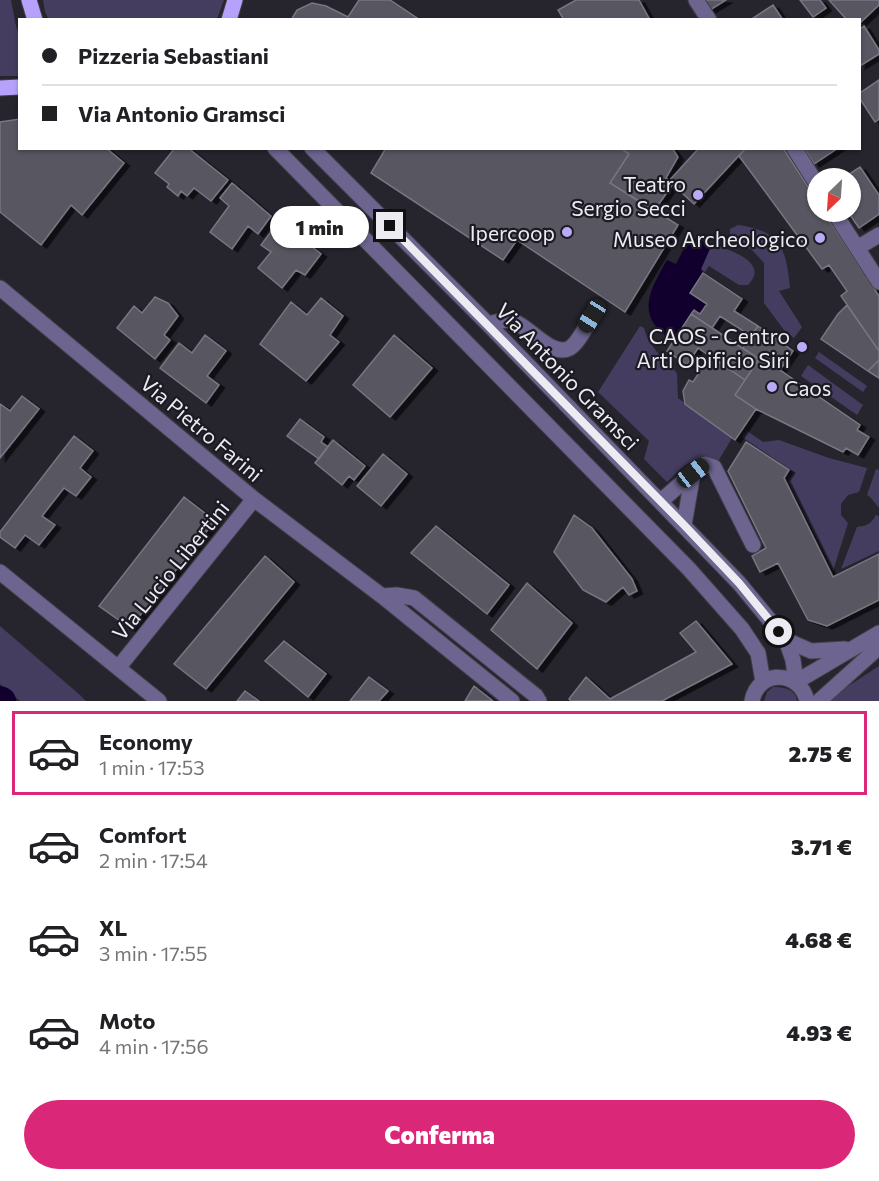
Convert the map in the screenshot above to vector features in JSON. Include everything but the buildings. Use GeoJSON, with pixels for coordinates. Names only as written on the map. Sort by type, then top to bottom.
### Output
{"type":"FeatureCollection","features":[{"type":"Feature","properties":{"kind":"main road"},"geometry":{"type":"LineString","coordinates":[[29,0],[34,18]]}},
{"type":"Feature","properties":{"kind":"main road"},"geometry":{"type":"LineString","coordinates":[[230,18],[235,0]]}},
{"type":"Feature","properties":{"kind":"main road"},"geometry":{"type":"LineString","coordinates":[[0,88],[18,87]]}},
{"type":"Feature","properties":{"kind":"street"},"geometry":{"type":"LineString","coordinates":[[696,0],[708,18]]}},
{"type":"Feature","properties":{"kind":"street"},"geometry":{"type":"LineString","coordinates":[[277,150],[688,569],[742,629],[758,653],[763,682]]}},
{"type":"Feature","properties":{"kind":"street","name":"Via Antonio Gramsci"},"geometry":{"type":"LineString","coordinates":[[314,150],[488,324],[739,583],[786,640],[793,660],[796,682],[803,689],[807,701]]}},
{"type":"Feature","properties":{"kind":"street"},"geometry":{"type":"LineString","coordinates":[[795,150],[807,169]]}},
{"type":"Feature","properties":{"kind":"street"},"geometry":{"type":"LineString","coordinates":[[840,222],[879,282]]}},
{"type":"Feature","properties":{"kind":"street"},"geometry":{"type":"LineString","coordinates":[[857,248],[879,235]]}},
{"type":"Feature","properties":{"kind":"street","name":"Via Pietro Farini"},"geometry":{"type":"LineString","coordinates":[[0,288],[254,499],[382,596],[512,701]]}},
{"type":"Feature","properties":{"kind":"street"},"geometry":{"type":"LineString","coordinates":[[488,324],[507,320],[520,324],[550,346],[561,350],[570,348],[592,316]]}},
{"type":"Feature","properties":{"kind":"street"},"geometry":{"type":"LineString","coordinates":[[661,501],[705,464],[714,467],[753,545]]}},
{"type":"Feature","properties":{"kind":"street"},"geometry":{"type":"LineString","coordinates":[[684,525],[693,473]]}},
{"type":"Feature","properties":{"kind":"street","name":"Via Lucio Libertini"},"geometry":{"type":"LineString","coordinates":[[118,668],[254,499]]}},
{"type":"Feature","properties":{"kind":"street"},"geometry":{"type":"LineString","coordinates":[[0,572],[159,701]]}},
{"type":"Feature","properties":{"kind":"street"},"geometry":{"type":"LineString","coordinates":[[382,596],[396,595],[414,598],[536,696],[539,701]]}},
{"type":"Feature","properties":{"kind":"street"},"geometry":{"type":"LineString","coordinates":[[748,699],[763,682],[780,677],[796,682],[879,633]]}},
{"type":"Feature","properties":{"kind":"street","name":"Via Antonio Gramsci"},"geometry":{"type":"LineString","coordinates":[[786,640],[812,651],[851,649]]}},
{"type":"Feature","properties":{"kind":"street"},"geometry":{"type":"LineString","coordinates":[[819,701],[849,672],[877,651]]}},
{"type":"Feature","properties":{"kind":"shaded area"},"geometry":{"type":"Polygon","coordinates":[[[0,0],[11,0],[18,31],[18,76],[0,76],[0,0]]]}},
{"type":"Feature","properties":{"kind":"shaded area"},"geometry":{"type":"Polygon","coordinates":[[[43,0],[224,0],[217,18],[48,18],[43,0]]]}},
{"type":"Feature","properties":{"kind":"shaded area"},"geometry":{"type":"Polygon","coordinates":[[[738,225],[764,232],[779,244],[783,252],[790,288],[779,291],[802,327],[794,338],[784,330],[764,303],[764,263],[752,250],[734,241],[730,235],[730,229],[738,225]]]}},
{"type":"Feature","properties":{"kind":"shaded area"},"geometry":{"type":"Polygon","coordinates":[[[690,237],[712,244],[701,269],[703,273],[691,293],[707,304],[700,314],[694,310],[673,341],[653,323],[649,314],[649,304],[655,283],[667,260],[676,264],[690,237]]]}},
{"type":"Feature","properties":{"kind":"shaded area"},"geometry":{"type":"Polygon","coordinates":[[[712,244],[736,253],[751,263],[754,277],[748,285],[739,285],[709,266],[705,272],[701,269],[712,244]]]}},
{"type":"Feature","properties":{"kind":"shaded area"},"geometry":{"type":"Polygon","coordinates":[[[640,326],[644,328],[653,347],[677,373],[678,398],[732,438],[717,463],[701,460],[689,463],[667,482],[644,459],[649,441],[598,392],[640,326]]]}},
{"type":"Feature","properties":{"kind":"shaded area"},"geometry":{"type":"Polygon","coordinates":[[[819,352],[867,386],[863,392],[815,358],[819,352]]]}},
{"type":"Feature","properties":{"kind":"shaded area"},"geometry":{"type":"Polygon","coordinates":[[[808,365],[863,405],[857,415],[801,376],[808,365]]]}},
{"type":"Feature","properties":{"kind":"shaded area"},"geometry":{"type":"Polygon","coordinates":[[[747,431],[763,442],[779,440],[829,458],[867,468],[859,492],[848,495],[841,504],[841,515],[848,523],[833,571],[788,482],[793,472],[742,437],[747,431]]]}},
{"type":"Feature","properties":{"kind":"shaded area"},"geometry":{"type":"Polygon","coordinates":[[[876,469],[879,470],[879,508],[867,495],[876,469]]]}},
{"type":"Feature","properties":{"kind":"shaded area"},"geometry":{"type":"Polygon","coordinates":[[[876,515],[879,516],[879,551],[841,569],[857,527],[868,524],[876,515]]]}},
{"type":"Feature","properties":{"kind":"shaded area"},"geometry":{"type":"Polygon","coordinates":[[[0,626],[86,701],[20,701],[0,684],[0,626]]]}},
{"type":"Feature","properties":{"kind":"shaded area"},"geometry":{"type":"Polygon","coordinates":[[[879,666],[879,701],[831,701],[842,690],[879,666]]]}},
{"type":"Feature","properties":{"kind":"shaded area"},"geometry":{"type":"Polygon","coordinates":[[[773,687],[792,691],[797,701],[764,701],[767,692],[773,687]]]}},
{"type":"Feature","properties":{"kind":"place","name":"Teatro Sergio Secci"},"geometry":{"type":"Point","coordinates":[698,195]}},
{"type":"Feature","properties":{"kind":"place","name":"Ipercoop"},"geometry":{"type":"Point","coordinates":[567,232]}},
{"type":"Feature","properties":{"kind":"place","name":"Museo Archeologico"},"geometry":{"type":"Point","coordinates":[820,238]}},
{"type":"Feature","properties":{"kind":"place","name":"CAOS - Centro Arti Opificio Siri"},"geometry":{"type":"Point","coordinates":[802,347]}},
{"type":"Feature","properties":{"kind":"place","name":"Caos"},"geometry":{"type":"Point","coordinates":[772,387]}},
{"type":"Feature","properties":{"kind":"route"},"geometry":{"type":"LineString","coordinates":[[390,226],[684,525],[739,583],[779,632]]}}]}
